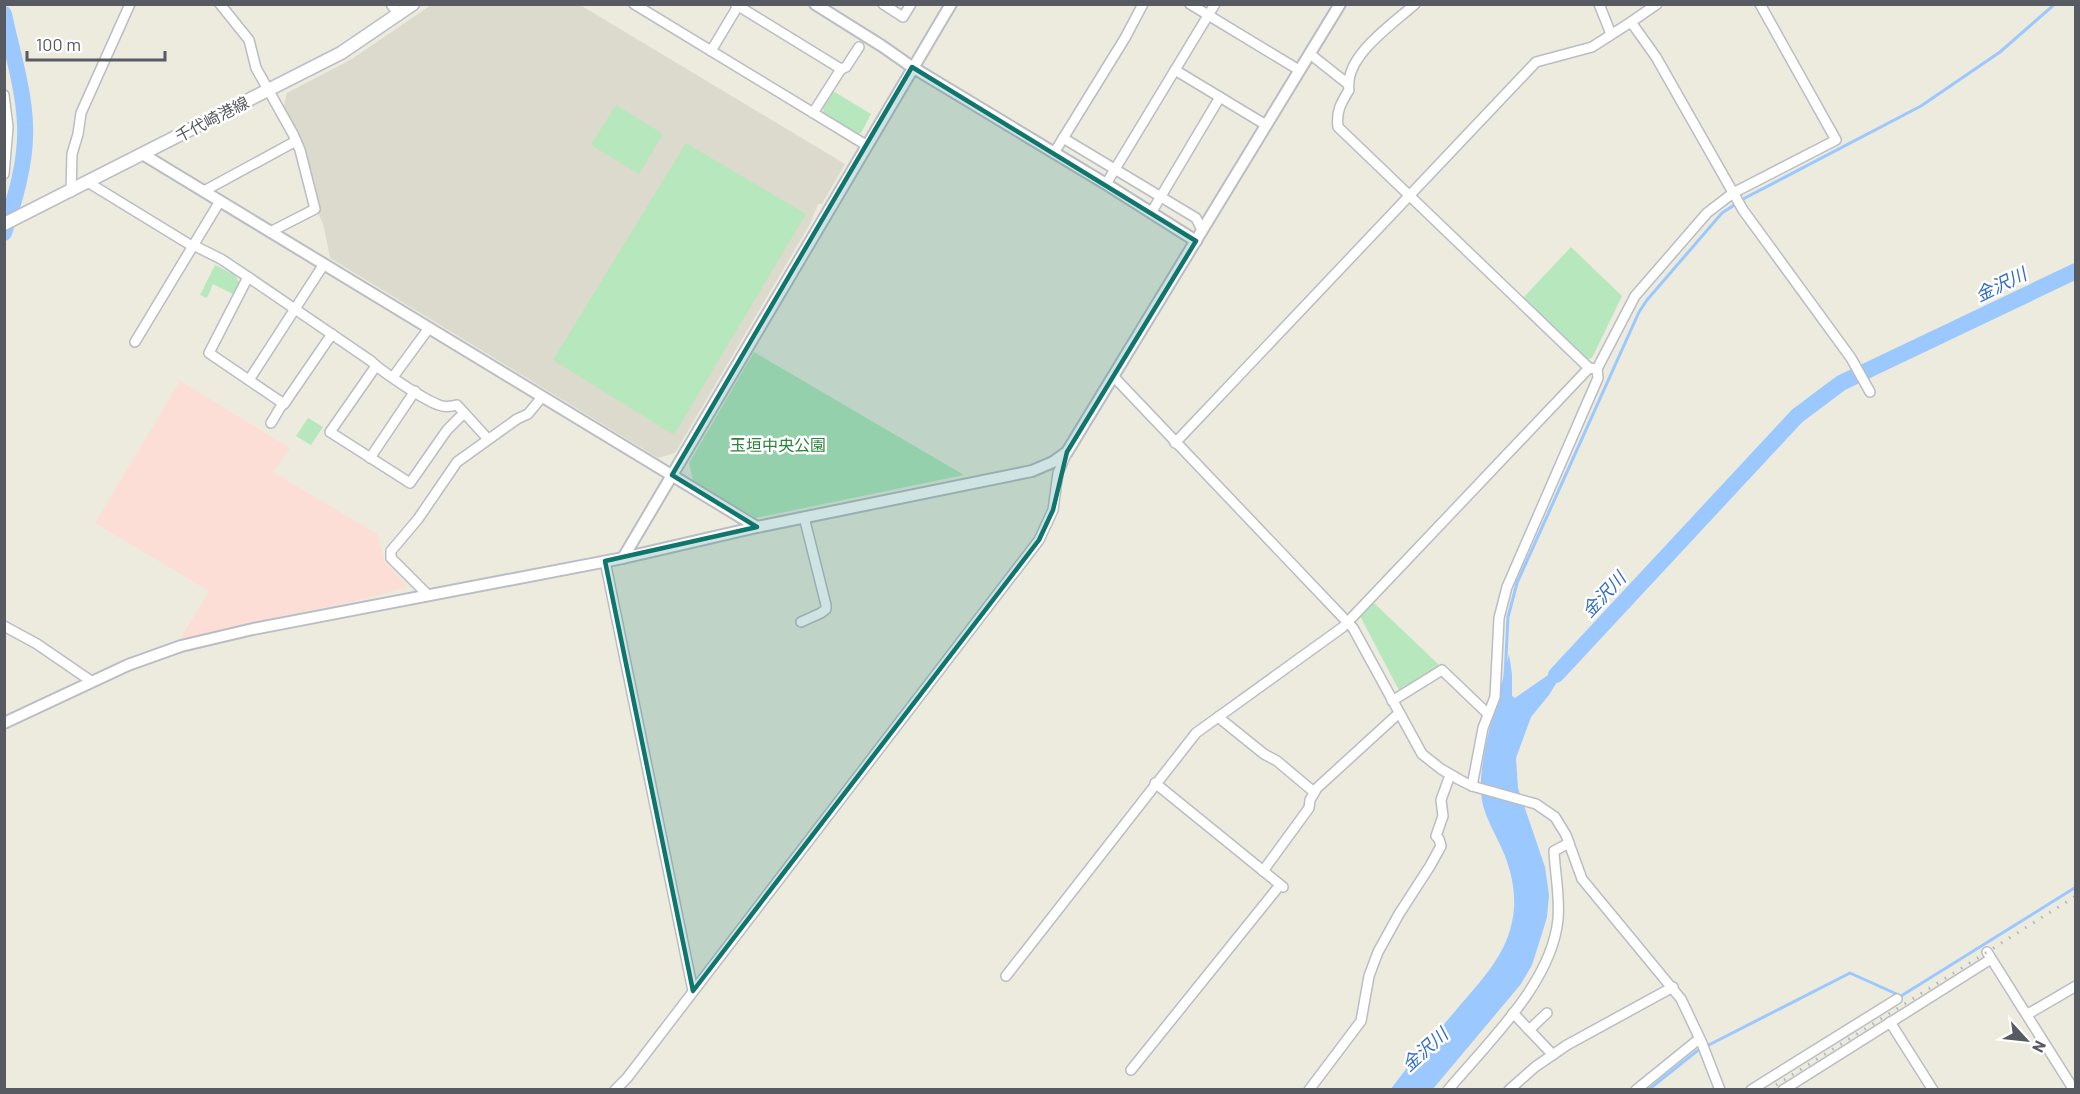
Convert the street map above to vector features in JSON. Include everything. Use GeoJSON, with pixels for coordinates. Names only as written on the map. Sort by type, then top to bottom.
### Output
{"type":"FeatureCollection","features":[{"type":"Feature","properties":{"kind":"main road","name":"千代崎港線"},"geometry":{"type":"LineString","coordinates":[[4,224],[89,183],[341,53],[395,10],[413,4]]}},
{"type":"Feature","properties":{"kind":"street"},"geometry":{"type":"LineString","coordinates":[[71,192],[72,154],[83,106],[130,4]]}},
{"type":"Feature","properties":{"kind":"street"},"geometry":{"type":"LineString","coordinates":[[220,4],[249,40],[256,68],[296,141],[315,209],[270,232]]}},
{"type":"Feature","properties":{"kind":"street"},"geometry":{"type":"LineString","coordinates":[[634,4],[866,145]]}},
{"type":"Feature","properties":{"kind":"street"},"geometry":{"type":"LineString","coordinates":[[815,4],[912,67],[1196,241]]}},
{"type":"Feature","properties":{"kind":"street"},"geometry":{"type":"LineString","coordinates":[[883,4],[903,17],[911,4]]}},
{"type":"Feature","properties":{"kind":"street"},"geometry":{"type":"LineString","coordinates":[[622,558],[951,4]]}},
{"type":"Feature","properties":{"kind":"street"},"geometry":{"type":"LineString","coordinates":[[1054,153],[1125,38],[1143,4]]}},
{"type":"Feature","properties":{"kind":"street"},"geometry":{"type":"LineString","coordinates":[[1190,4],[1299,70]]}},
{"type":"Feature","properties":{"kind":"street"},"geometry":{"type":"LineString","coordinates":[[1106,184],[1215,4]]}},
{"type":"Feature","properties":{"kind":"street"},"geometry":{"type":"LineString","coordinates":[[615,1089],[627,1078],[1039,540],[1053,510],[1058,472],[1067,452],[1340,4]]}},
{"type":"Feature","properties":{"kind":"street"},"geometry":{"type":"LineString","coordinates":[[1415,4],[1366,48],[1353,66],[1348,84],[1349,90],[1339,105],[1336,115],[1338,127],[1593,369],[1598,378],[1507,587],[1499,618],[1497,686],[1494,702],[1479,741],[1472,786]]}},
{"type":"Feature","properties":{"kind":"street"},"geometry":{"type":"LineString","coordinates":[[1599,4],[1611,34]]}},
{"type":"Feature","properties":{"kind":"street"},"geometry":{"type":"LineString","coordinates":[[1175,443],[1536,62],[1592,47],[1657,4]]}},
{"type":"Feature","properties":{"kind":"street"},"geometry":{"type":"LineString","coordinates":[[1006,976],[1196,733],[1343,627],[1593,369],[1644,284],[1707,213],[1733,193],[1836,140],[1760,4]]}},
{"type":"Feature","properties":{"kind":"street"},"geometry":{"type":"LineString","coordinates":[[711,51],[741,6],[841,69]]}},
{"type":"Feature","properties":{"kind":"street"},"geometry":{"type":"LineString","coordinates":[[1631,22],[1656,57],[1743,210],[1853,361],[1870,392]]}},
{"type":"Feature","properties":{"kind":"street"},"geometry":{"type":"LineString","coordinates":[[813,113],[841,69],[846,67],[859,47]]}},
{"type":"Feature","properties":{"kind":"street"},"geometry":{"type":"LineString","coordinates":[[1310,54],[1348,84]]}},
{"type":"Feature","properties":{"kind":"street"},"geometry":{"type":"LineString","coordinates":[[1175,70],[1266,125]]}},
{"type":"Feature","properties":{"kind":"street"},"geometry":{"type":"LineString","coordinates":[[4,95],[8,127],[4,174]]}},
{"type":"Feature","properties":{"kind":"street"},"geometry":{"type":"LineString","coordinates":[[1151,213],[1220,97]]}},
{"type":"Feature","properties":{"kind":"street"},"geometry":{"type":"LineString","coordinates":[[1064,138],[1196,218],[1202,231]]}},
{"type":"Feature","properties":{"kind":"street"},"geometry":{"type":"LineString","coordinates":[[204,191],[296,141]]}},
{"type":"Feature","properties":{"kind":"street"},"geometry":{"type":"LineString","coordinates":[[144,154],[757,527]]}},
{"type":"Feature","properties":{"kind":"street"},"geometry":{"type":"LineString","coordinates":[[89,183],[193,245],[221,259],[415,391],[440,406],[457,405],[488,439]]}},
{"type":"Feature","properties":{"kind":"street"},"geometry":{"type":"LineString","coordinates":[[135,342],[220,201]]}},
{"type":"Feature","properties":{"kind":"street"},"geometry":{"type":"LineString","coordinates":[[249,380],[324,264]]}},
{"type":"Feature","properties":{"kind":"street"},"geometry":{"type":"LineString","coordinates":[[248,277],[209,353],[283,403]]}},
{"type":"Feature","properties":{"kind":"street"},"geometry":{"type":"LineString","coordinates":[[393,377],[429,328]]}},
{"type":"Feature","properties":{"kind":"street"},"geometry":{"type":"LineString","coordinates":[[271,423],[332,334]]}},
{"type":"Feature","properties":{"kind":"street"},"geometry":{"type":"LineString","coordinates":[[376,366],[330,432],[410,483],[447,430],[464,413]]}},
{"type":"Feature","properties":{"kind":"street"},"geometry":{"type":"LineString","coordinates":[[1113,376],[1347,622],[1422,754],[1450,775],[1472,786],[1536,804],[1556,818],[1569,843],[1582,879],[1681,999],[1720,1089]]}},
{"type":"Feature","properties":{"kind":"street"},"geometry":{"type":"LineString","coordinates":[[370,458],[415,391]]}},
{"type":"Feature","properties":{"kind":"street"},"geometry":{"type":"LineString","coordinates":[[428,595],[391,558],[392,551],[418,519],[457,462],[517,419],[528,414],[542,397]]}},
{"type":"Feature","properties":{"kind":"street"},"geometry":{"type":"LineString","coordinates":[[4,723],[91,681],[181,646],[253,629],[622,558],[757,527],[1032,471],[1053,462],[1067,452]]}},
{"type":"Feature","properties":{"kind":"street"},"geometry":{"type":"LineString","coordinates":[[801,622],[826,609],[804,518]]}},
{"type":"Feature","properties":{"kind":"street"},"geometry":{"type":"LineString","coordinates":[[605,561],[693,991]]}},
{"type":"Feature","properties":{"kind":"street"},"geometry":{"type":"LineString","coordinates":[[4,626],[37,644],[91,681]]}},
{"type":"Feature","properties":{"kind":"street"},"geometry":{"type":"LineString","coordinates":[[1392,701],[1442,670],[1488,714]]}},
{"type":"Feature","properties":{"kind":"street"},"geometry":{"type":"LineString","coordinates":[[1263,871],[1309,808],[1314,792],[1324,780],[1398,714]]}},
{"type":"Feature","properties":{"kind":"street"},"geometry":{"type":"LineString","coordinates":[[1218,717],[1314,792]]}},
{"type":"Feature","properties":{"kind":"street"},"geometry":{"type":"LineString","coordinates":[[1309,1089],[1360,1021],[1369,976],[1378,952],[1398,914],[1430,866],[1440,846],[1436,836],[1443,816],[1441,800],[1450,775]]}},
{"type":"Feature","properties":{"kind":"street"},"geometry":{"type":"LineString","coordinates":[[1131,1070],[1281,886],[1155,783]]}},
{"type":"Feature","properties":{"kind":"street"},"geometry":{"type":"LineString","coordinates":[[1448,1089],[1513,1013],[1540,975],[1547,960],[1558,921],[1554,851],[1569,843]]}},
{"type":"Feature","properties":{"kind":"street"},"geometry":{"type":"LineString","coordinates":[[1783,1089],[1989,956],[2075,1089]]}},
{"type":"Feature","properties":{"kind":"street"},"geometry":{"type":"LineString","coordinates":[[2028,1014],[2076,986]]}},
{"type":"Feature","properties":{"kind":"street"},"geometry":{"type":"LineString","coordinates":[[1509,1089],[1568,1045],[1673,987]]}},
{"type":"Feature","properties":{"kind":"street"},"geometry":{"type":"LineString","coordinates":[[1751,1089],[1897,999]]}},
{"type":"Feature","properties":{"kind":"street"},"geometry":{"type":"LineString","coordinates":[[1513,1013],[1553,1055]]}},
{"type":"Feature","properties":{"kind":"street"},"geometry":{"type":"LineString","coordinates":[[1529,1030],[1547,1013]]}},
{"type":"Feature","properties":{"kind":"street"},"geometry":{"type":"LineString","coordinates":[[1890,1022],[1933,1089]]}},
{"type":"Feature","properties":{"kind":"street"},"geometry":{"type":"LineString","coordinates":[[1636,1089],[1702,1044]]}},
{"type":"Feature","properties":{"kind":"highlighted area"},"geometry":{"type":"Polygon","coordinates":[[[912,67],[1196,241],[1067,452],[1053,510],[1039,540],[693,991],[605,561],[757,527],[672,475],[912,67]]]}},
{"type":"Feature","properties":{"kind":"shaded area"},"geometry":{"type":"Polygon","coordinates":[[[431,5],[580,5],[845,164],[822,204],[818,204],[810,224],[675,453],[658,458],[330,258],[324,227],[283,109],[287,93],[352,59],[431,5]]]}},
{"type":"Feature","properties":{"kind":"shaded area"},"geometry":{"type":"Polygon","coordinates":[[[180,381],[290,448],[273,472],[377,534],[385,562],[408,587],[257,622],[181,646],[182,636],[209,591],[95,523],[180,381]]]}},
{"type":"Feature","properties":{"kind":"green space"},"geometry":{"type":"Polygon","coordinates":[[[833,91],[871,114],[861,133],[856,134],[824,114],[823,108],[833,91]]]}},
{"type":"Feature","properties":{"kind":"green space"},"geometry":{"type":"Polygon","coordinates":[[[616,105],[663,134],[639,174],[591,145],[616,105]]]}},
{"type":"Feature","properties":{"kind":"green space"},"geometry":{"type":"Polygon","coordinates":[[[686,143],[806,214],[674,435],[553,360],[686,143]]]}},
{"type":"Feature","properties":{"kind":"green space"},"geometry":{"type":"Polygon","coordinates":[[[1571,247],[1622,296],[1592,358],[1586,360],[1523,298],[1571,247]]]}},
{"type":"Feature","properties":{"kind":"green space"},"geometry":{"type":"Polygon","coordinates":[[[215,265],[235,275],[239,282],[233,294],[213,284],[207,298],[200,295],[215,265]]]}},
{"type":"Feature","properties":{"kind":"green space","name":"玉垣中央公園"},"geometry":{"type":"Polygon","coordinates":[[[754,352],[964,475],[756,518],[693,481],[689,463],[754,352]]]}},
{"type":"Feature","properties":{"kind":"green space"},"geometry":{"type":"Polygon","coordinates":[[[308,418],[323,427],[311,445],[296,436],[308,418]]]}},
{"type":"Feature","properties":{"kind":"green space"},"geometry":{"type":"Polygon","coordinates":[[[1374,603],[1439,665],[1401,694],[1360,616],[1374,603]]]}},
{"type":"Feature","properties":{"kind":"water"},"geometry":{"type":"Polygon","coordinates":[[[1509,654],[1512,696],[1515,698],[1571,659],[1549,695],[1531,717],[1516,758],[1518,788],[1545,867],[1549,895],[1547,917],[1532,965],[1521,984],[1433,1089],[1390,1090],[1482,979],[1504,947],[1509,935],[1514,905],[1512,880],[1505,856],[1484,809],[1481,776],[1487,741],[1509,654]]]}},
{"type":"Feature","properties":{"kind":"waterway"},"geometry":{"type":"LineString","coordinates":[[1505,677],[1508,617],[1517,583],[1639,312],[1647,300],[1722,213],[1745,198],[1921,106],[2000,52],[2055,4]]}},
{"type":"Feature","properties":{"kind":"waterway"},"geometry":{"type":"LineString","coordinates":[[4,14],[22,97],[25,138],[19,179],[4,233]]}},
{"type":"Feature","properties":{"kind":"waterway","name":"金沢川"},"geometry":{"type":"LineString","coordinates":[[1556,675],[1797,416],[1841,383],[2076,271]]}},
{"type":"Feature","properties":{"kind":"waterway"},"geometry":{"type":"LineString","coordinates":[[1648,1090],[1697,1051],[1850,973],[1901,996],[2076,887]]}},
{"type":"Feature","properties":{"kind":"railway"},"geometry":{"type":"LineString","coordinates":[[1768,1090],[2076,896]]}}]}
